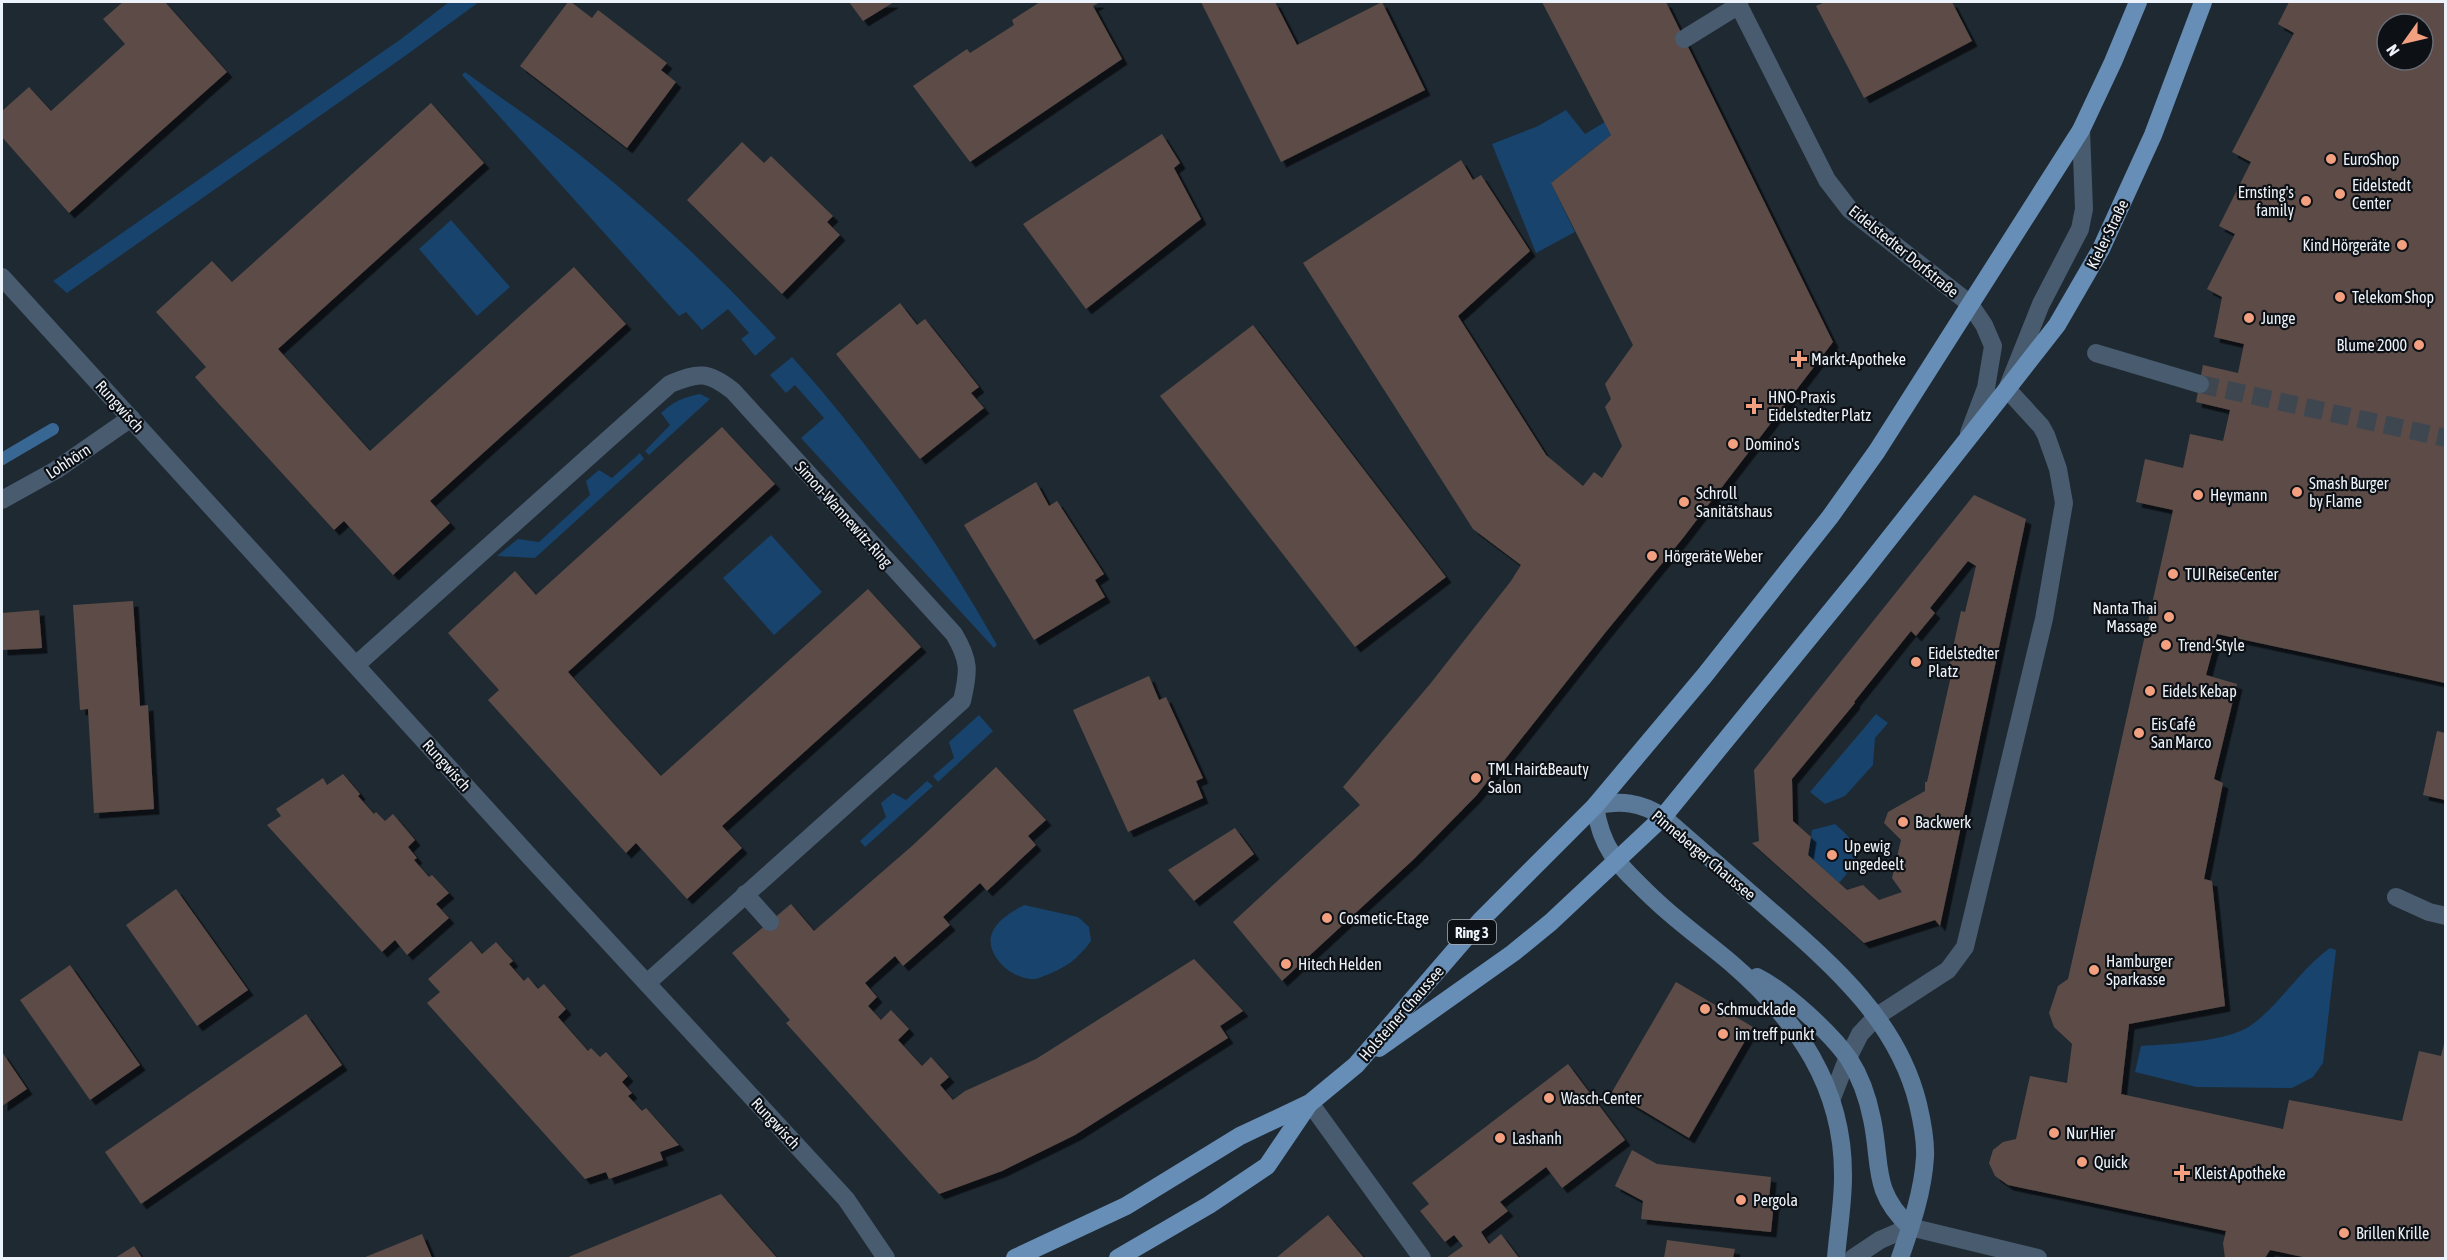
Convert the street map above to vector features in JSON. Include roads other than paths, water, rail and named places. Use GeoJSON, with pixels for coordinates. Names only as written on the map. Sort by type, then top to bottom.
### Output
{"type":"FeatureCollection","features":[{"type":"Feature","properties":{"kind":"main road"},"geometry":{"type":"LineString","coordinates":[[1836,1258],[1843,1178],[1840,1129],[1832,1098],[1817,1065],[1790,1024],[1760,989],[1669,913],[1616,862],[1601,835],[1595,806],[1705,675],[1830,517],[1877,451],[2081,130],[2139,2]]}},
{"type":"Feature","properties":{"kind":"main road","name":"Kieler Straße"},"geometry":{"type":"LineString","coordinates":[[1966,441],[2057,325],[2101,249],[2153,135],[2203,2]]}},
{"type":"Feature","properties":{"kind":"main road"},"geometry":{"type":"LineString","coordinates":[[1616,862],[1663,817],[1847,592],[1966,441]]}},
{"type":"Feature","properties":{"kind":"main road","name":"Pinneberger Chaussee"},"geometry":{"type":"LineString","coordinates":[[1595,806],[1615,802],[1643,805],[1663,817],[1826,959],[1890,1034],[1914,1090],[1925,1139],[1922,1181],[1900,1258]]}},
{"type":"Feature","properties":{"kind":"main road","name":"Holsteiner Chaussee"},"geometry":{"type":"LineString","coordinates":[[1356,1065],[1482,920],[1595,806]]}},
{"type":"Feature","properties":{"kind":"main road","name":"Holsteiner Chaussee"},"geometry":{"type":"LineString","coordinates":[[1015,1258],[1126,1206],[1240,1136],[1310,1103],[1356,1065],[1513,953],[1551,922],[1616,862]]}},
{"type":"Feature","properties":{"kind":"main road"},"geometry":{"type":"LineString","coordinates":[[1730,963],[1764,980],[1784,995],[1817,1024],[1848,1058],[1872,1117],[1881,1187],[1892,1207],[1910,1227]]}},
{"type":"Feature","properties":{"kind":"main road","name":"Holsteiner Chaussee"},"geometry":{"type":"LineString","coordinates":[[1127,1256],[1267,1166],[1310,1103]]}},
{"type":"Feature","properties":{"kind":"street"},"geometry":{"type":"LineString","coordinates":[[1684,39],[1738,3]]}},
{"type":"Feature","properties":{"kind":"street","name":"Eidelstedter Dorfstraße"},"geometry":{"type":"LineString","coordinates":[[1738,3],[1827,180],[1850,210],[1969,303],[1984,325],[1993,346],[1986,388],[1966,441]]}},
{"type":"Feature","properties":{"kind":"street"},"geometry":{"type":"LineString","coordinates":[[1832,1098],[1860,1034],[1877,1016],[1948,970],[1965,947],[2044,619],[2064,503],[2058,469],[2042,426],[2007,388],[2041,304],[2080,229],[2084,209],[2081,130]]}},
{"type":"Feature","properties":{"kind":"street","name":"Rungwisch"},"geometry":{"type":"LineString","coordinates":[[2,277],[846,1199],[886,1258]]}},
{"type":"Feature","properties":{"kind":"street"},"geometry":{"type":"LineString","coordinates":[[2096,353],[2200,384]]}},
{"type":"Feature","properties":{"kind":"street","name":"Simon-Wannewitz-Ring"},"geometry":{"type":"LineString","coordinates":[[356,665],[670,384],[694,375],[716,378],[733,391],[954,634],[966,655],[969,674],[962,701],[647,983]]}},
{"type":"Feature","properties":{"kind":"street","name":"Lohhörn"},"geometry":{"type":"LineString","coordinates":[[2,500],[56,470],[131,418]]}},
{"type":"Feature","properties":{"kind":"street"},"geometry":{"type":"LineString","coordinates":[[745,894],[771,922]]}},
{"type":"Feature","properties":{"kind":"street"},"geometry":{"type":"LineString","coordinates":[[2396,897],[2428,912],[2445,916]]}},
{"type":"Feature","properties":{"kind":"street"},"geometry":{"type":"LineString","coordinates":[[1310,1103],[1422,1258]]}},
{"type":"Feature","properties":{"kind":"street"},"geometry":{"type":"LineString","coordinates":[[1853,1258],[1880,1240],[1910,1227],[2038,1258]]}},
{"type":"Feature","properties":{"kind":"waterway"},"geometry":{"type":"LineString","coordinates":[[2,459],[53,429]]}},
{"type":"Feature","properties":{"kind":"tunnel"},"geometry":{"type":"LineString","coordinates":[[2200,384],[2446,438]]}},
{"type":"Feature","properties":{"kind":"place","name":"EuroShop"},"geometry":{"type":"Point","coordinates":[2331,159]}},
{"type":"Feature","properties":{"kind":"place","name":"Eidelstedt Center"},"geometry":{"type":"Point","coordinates":[2340,194]}},
{"type":"Feature","properties":{"kind":"place","name":"Ernsting's family"},"geometry":{"type":"Point","coordinates":[2306,201]}},
{"type":"Feature","properties":{"kind":"place","name":"Kind Hörgeräte"},"geometry":{"type":"Point","coordinates":[2402,245]}},
{"type":"Feature","properties":{"kind":"place","name":"Telekom Shop"},"geometry":{"type":"Point","coordinates":[2340,297]}},
{"type":"Feature","properties":{"kind":"place","name":"Junge"},"geometry":{"type":"Point","coordinates":[2249,318]}},
{"type":"Feature","properties":{"kind":"place","name":"Blume 2000"},"geometry":{"type":"Point","coordinates":[2419,345]}},
{"type":"Feature","properties":{"kind":"place","name":"Markt-Apotheke"},"geometry":{"type":"Point","coordinates":[1799,359]}},
{"type":"Feature","properties":{"kind":"place","name":"HNO-Praxis Eidelstedter Platz"},"geometry":{"type":"Point","coordinates":[1754,406]}},
{"type":"Feature","properties":{"kind":"place","name":"Domino's"},"geometry":{"type":"Point","coordinates":[1733,444]}},
{"type":"Feature","properties":{"kind":"place","name":"Smash Burger by Flame"},"geometry":{"type":"Point","coordinates":[2297,492]}},
{"type":"Feature","properties":{"kind":"place","name":"Heymann"},"geometry":{"type":"Point","coordinates":[2198,495]}},
{"type":"Feature","properties":{"kind":"place","name":"Schroll Sanitätshaus"},"geometry":{"type":"Point","coordinates":[1684,502]}},
{"type":"Feature","properties":{"kind":"place","name":"Hörgeräte Weber"},"geometry":{"type":"Point","coordinates":[1652,556]}},
{"type":"Feature","properties":{"kind":"place","name":"TUI ReiseCenter"},"geometry":{"type":"Point","coordinates":[2173,574]}},
{"type":"Feature","properties":{"kind":"place","name":"Nanta Thai Massage"},"geometry":{"type":"Point","coordinates":[2169,617]}},
{"type":"Feature","properties":{"kind":"place","name":"Trend-Style"},"geometry":{"type":"Point","coordinates":[2166,645]}},
{"type":"Feature","properties":{"kind":"place","name":"Eidelstedter Platz"},"geometry":{"type":"Point","coordinates":[1916,662]}},
{"type":"Feature","properties":{"kind":"place","name":"Eidels Kebap"},"geometry":{"type":"Point","coordinates":[2150,691]}},
{"type":"Feature","properties":{"kind":"place","name":"Eis Café San Marco"},"geometry":{"type":"Point","coordinates":[2139,733]}},
{"type":"Feature","properties":{"kind":"place","name":"TML Hair&Beauty Salon"},"geometry":{"type":"Point","coordinates":[1476,778]}},
{"type":"Feature","properties":{"kind":"place","name":"Backwerk"},"geometry":{"type":"Point","coordinates":[1903,822]}},
{"type":"Feature","properties":{"kind":"place","name":"Up ewig ungedeelt"},"geometry":{"type":"Point","coordinates":[1832,855]}},
{"type":"Feature","properties":{"kind":"place","name":"Cosmetic-Etage"},"geometry":{"type":"Point","coordinates":[1327,918]}},
{"type":"Feature","properties":{"kind":"place","name":"Hitech Helden"},"geometry":{"type":"Point","coordinates":[1286,964]}},
{"type":"Feature","properties":{"kind":"place","name":"Hamburger Sparkasse"},"geometry":{"type":"Point","coordinates":[2094,970]}},
{"type":"Feature","properties":{"kind":"place","name":"Schmucklade"},"geometry":{"type":"Point","coordinates":[1705,1009]}},
{"type":"Feature","properties":{"kind":"place","name":"im treff punkt"},"geometry":{"type":"Point","coordinates":[1723,1034]}},
{"type":"Feature","properties":{"kind":"place","name":"Wasch-Center"},"geometry":{"type":"Point","coordinates":[1549,1098]}},
{"type":"Feature","properties":{"kind":"place","name":"Nur Hier"},"geometry":{"type":"Point","coordinates":[2054,1133]}},
{"type":"Feature","properties":{"kind":"place","name":"Lashanh"},"geometry":{"type":"Point","coordinates":[1500,1138]}},
{"type":"Feature","properties":{"kind":"place","name":"Quick"},"geometry":{"type":"Point","coordinates":[2082,1162]}},
{"type":"Feature","properties":{"kind":"place","name":"Kleist Apotheke"},"geometry":{"type":"Point","coordinates":[2182,1173]}},
{"type":"Feature","properties":{"kind":"place","name":"Pergola"},"geometry":{"type":"Point","coordinates":[1741,1200]}},
{"type":"Feature","properties":{"kind":"place","name":"Brillen Krille"},"geometry":{"type":"Point","coordinates":[2344,1233]}}]}
